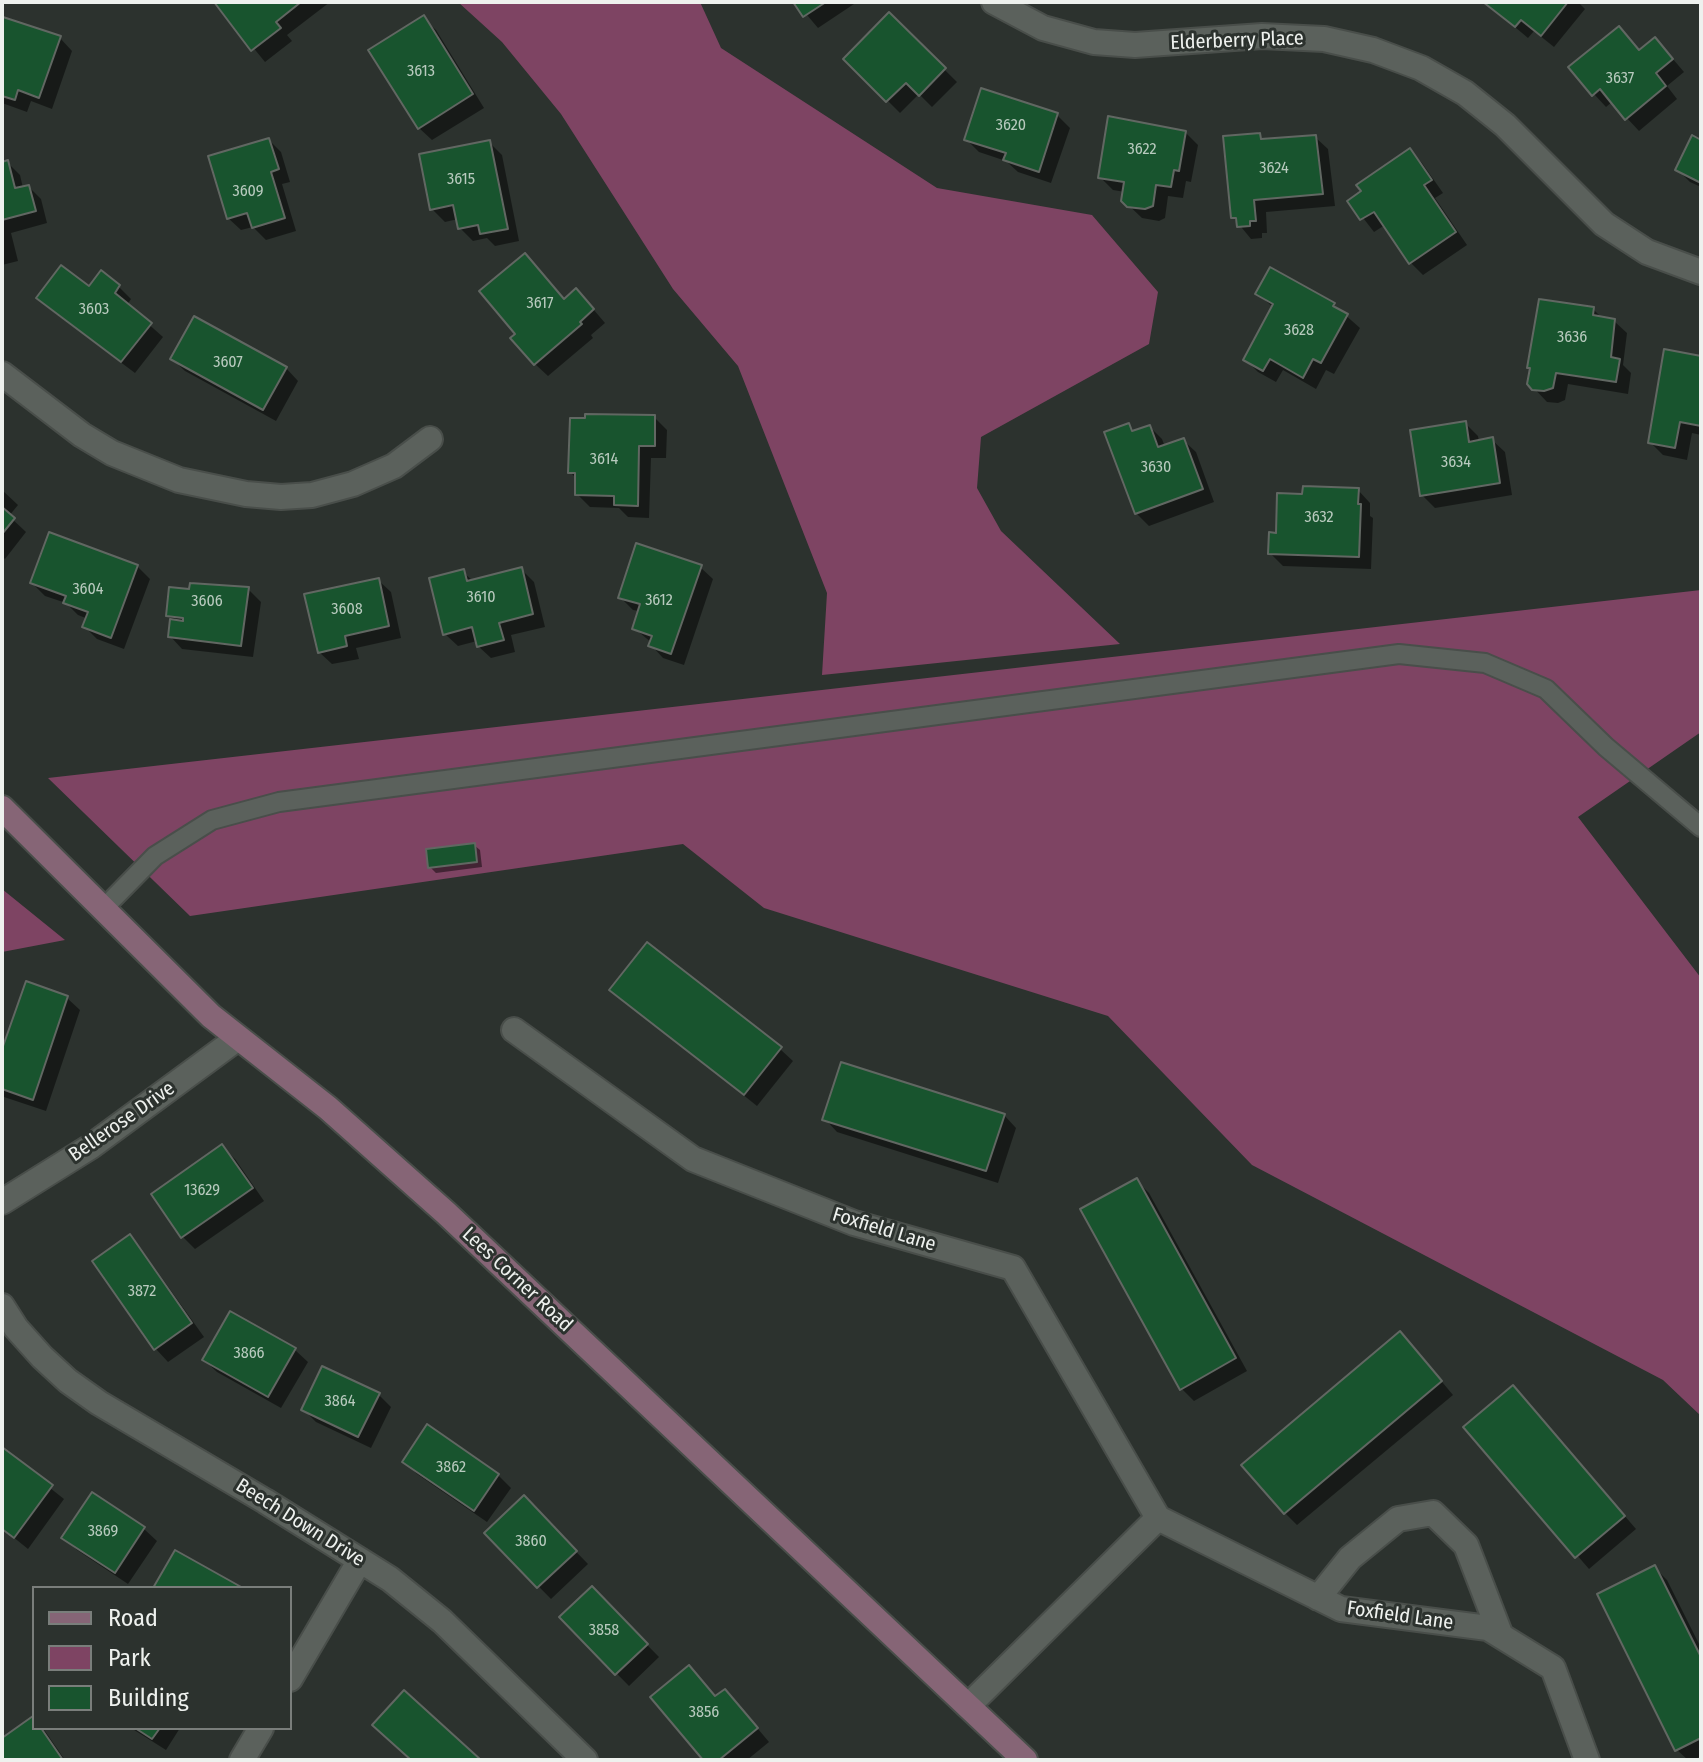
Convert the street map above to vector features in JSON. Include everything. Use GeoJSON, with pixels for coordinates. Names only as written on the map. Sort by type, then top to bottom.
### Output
{"type":"FeatureCollection","features":[{"type":"Feature","properties":{"kind":"street","name":"Elderberry Place"},"geometry":{"type":"LineString","coordinates":[[994,2],[1043,28],[1094,42],[1135,45],[1262,36],[1324,39],[1373,50],[1421,68],[1465,93],[1505,125],[1604,224],[1647,252],[1701,272]]}},
{"type":"Feature","properties":{"kind":"street"},"geometry":{"type":"LineString","coordinates":[[2,374],[82,435],[112,453],[179,480],[246,494],[281,497],[312,495],[353,484],[394,466],[430,439]]}},
{"type":"Feature","properties":{"kind":"street","name":"Lees Corner Road"},"geometry":{"type":"LineString","coordinates":[[2,808],[211,1016],[328,1108],[446,1213],[1025,1760]]}},
{"type":"Feature","properties":{"kind":"street","name":"Foxfield Lane"},"geometry":{"type":"LineString","coordinates":[[514,1030],[693,1159],[854,1223],[1013,1268],[1158,1518],[1341,1609],[1488,1628],[1553,1668],[1587,1760]]}},
{"type":"Feature","properties":{"kind":"street","name":"Bellerose Drive"},"geometry":{"type":"LineString","coordinates":[[2,1202],[90,1147],[238,1038]]}},
{"type":"Feature","properties":{"kind":"street","name":"Beech Down Drive"},"geometry":{"type":"LineString","coordinates":[[2,1306],[16,1328],[42,1357],[99,1403],[390,1579],[442,1621],[585,1760]]}},
{"type":"Feature","properties":{"kind":"street"},"geometry":{"type":"LineString","coordinates":[[1318,1598],[1350,1558],[1398,1519],[1433,1513],[1466,1545],[1501,1636]]}},
{"type":"Feature","properties":{"kind":"street"},"geometry":{"type":"LineString","coordinates":[[968,1706],[1158,1518]]}},
{"type":"Feature","properties":{"kind":"street"},"geometry":{"type":"LineString","coordinates":[[292,1676],[360,1560]]}},
{"type":"Feature","properties":{"kind":"street"},"geometry":{"type":"LineString","coordinates":[[242,1760],[260,1730]]}},
{"type":"Feature","properties":{"kind":"lane"},"geometry":{"type":"LineString","coordinates":[[103,909],[155,856],[212,820],[279,802],[1399,654],[1485,663],[1546,689],[1606,747],[1700,825]]}},
{"type":"Feature","properties":{"kind":"green space"},"geometry":{"type":"Polygon","coordinates":[[[458,2],[700,2],[721,48],[937,188],[1092,215],[1158,292],[1149,344],[981,437],[977,488],[1001,531],[1120,644],[822,675],[827,593],[738,366],[673,289],[561,114],[502,42],[458,2]]]}},
{"type":"Feature","properties":{"kind":"green space"},"geometry":{"type":"Polygon","coordinates":[[[1701,590],[1701,732],[1578,817],[1701,978],[1701,1416],[1663,1380],[1252,1165],[1108,1016],[764,908],[683,844],[190,916],[48,778],[1701,590]]]}},
{"type":"Feature","properties":{"kind":"green space"},"geometry":{"type":"Polygon","coordinates":[[[2,889],[65,940],[2,952],[2,889]]]}},
{"type":"Feature","properties":{"kind":"building"},"geometry":{"type":"Polygon","coordinates":[[[214,2],[301,2],[276,22],[281,28],[251,51],[214,2]]]}},
{"type":"Feature","properties":{"kind":"building"},"geometry":{"type":"Polygon","coordinates":[[[793,2],[826,2],[803,17],[793,2]]]}},
{"type":"Feature","properties":{"kind":"building"},"geometry":{"type":"Polygon","coordinates":[[[1483,2],[1568,2],[1541,36],[1521,20],[1515,27],[1483,2]]]}},
{"type":"Feature","properties":{"kind":"building"},"geometry":{"type":"Polygon","coordinates":[[[889,12],[946,68],[919,96],[906,83],[886,102],[843,59],[889,12]]]}},
{"type":"Feature","properties":{"kind":"building"},"geometry":{"type":"Polygon","coordinates":[[[424,15],[473,94],[418,129],[368,50],[424,15]]]}},
{"type":"Feature","properties":{"kind":"building"},"geometry":{"type":"Polygon","coordinates":[[[3,17],[61,36],[39,98],[18,90],[15,100],[2,96],[3,17]]]}},
{"type":"Feature","properties":{"kind":"building"},"geometry":{"type":"Polygon","coordinates":[[[1619,26],[1639,50],[1655,37],[1673,59],[1656,73],[1666,86],[1625,120],[1600,89],[1592,96],[1568,67],[1619,26]]]}},
{"type":"Feature","properties":{"kind":"building"},"geometry":{"type":"Polygon","coordinates":[[[981,88],[1058,113],[1039,172],[1003,160],[1006,153],[964,140],[981,88]]]}},
{"type":"Feature","properties":{"kind":"building"},"geometry":{"type":"Polygon","coordinates":[[[1108,116],[1186,131],[1179,171],[1174,170],[1171,187],[1156,185],[1153,206],[1145,209],[1127,207],[1121,201],[1124,182],[1098,178],[1108,116]]]}},
{"type":"Feature","properties":{"kind":"building"},"geometry":{"type":"Polygon","coordinates":[[[1260,133],[1261,139],[1316,135],[1323,194],[1254,200],[1256,221],[1250,221],[1250,226],[1237,227],[1236,218],[1231,218],[1223,136],[1260,133]]]}},
{"type":"Feature","properties":{"kind":"building"},"geometry":{"type":"Polygon","coordinates":[[[1692,135],[1701,140],[1701,183],[1675,170],[1692,135]]]}},
{"type":"Feature","properties":{"kind":"building"},"geometry":{"type":"Polygon","coordinates":[[[269,138],[279,169],[271,172],[285,218],[252,228],[247,213],[227,219],[208,156],[269,138]]]}},
{"type":"Feature","properties":{"kind":"building"},"geometry":{"type":"Polygon","coordinates":[[[490,140],[508,229],[480,234],[478,225],[458,229],[453,205],[430,210],[419,154],[490,140]]]}},
{"type":"Feature","properties":{"kind":"building"},"geometry":{"type":"Polygon","coordinates":[[[1410,148],[1432,180],[1424,185],[1456,232],[1409,264],[1374,212],[1360,220],[1347,201],[1361,191],[1356,185],[1410,148]]]}},
{"type":"Feature","properties":{"kind":"building"},"geometry":{"type":"Polygon","coordinates":[[[8,160],[15,188],[29,185],[36,211],[2,220],[2,162],[8,160]]]}},
{"type":"Feature","properties":{"kind":"building"},"geometry":{"type":"Polygon","coordinates":[[[525,253],[564,299],[576,288],[594,309],[580,322],[582,324],[534,365],[510,338],[515,334],[479,291],[525,253]]]}},
{"type":"Feature","properties":{"kind":"building"},"geometry":{"type":"Polygon","coordinates":[[[61,265],[89,286],[101,270],[120,285],[115,293],[152,323],[121,362],[36,298],[61,265]]]}},
{"type":"Feature","properties":{"kind":"building"},"geometry":{"type":"Polygon","coordinates":[[[1270,267],[1335,303],[1333,306],[1348,314],[1321,363],[1313,359],[1303,378],[1270,359],[1263,371],[1243,360],[1273,304],[1255,294],[1270,267]]]}},
{"type":"Feature","properties":{"kind":"building"},"geometry":{"type":"Polygon","coordinates":[[[1539,299],[1594,307],[1593,315],[1615,319],[1611,357],[1620,359],[1616,382],[1556,373],[1553,388],[1532,390],[1527,384],[1530,368],[1527,368],[1539,299]]]}},
{"type":"Feature","properties":{"kind":"building"},"geometry":{"type":"Polygon","coordinates":[[[194,316],[287,367],[263,410],[170,359],[194,316]]]}},
{"type":"Feature","properties":{"kind":"building"},"geometry":{"type":"Polygon","coordinates":[[[1664,349],[1701,356],[1701,426],[1680,422],[1675,448],[1648,443],[1664,349]]]}},
{"type":"Feature","properties":{"kind":"building"},"geometry":{"type":"Polygon","coordinates":[[[585,414],[655,415],[655,446],[639,446],[638,506],[614,505],[614,496],[575,495],[575,473],[568,473],[570,418],[585,418],[585,414]]]}},
{"type":"Feature","properties":{"kind":"building"},"geometry":{"type":"Polygon","coordinates":[[[1466,421],[1469,442],[1493,437],[1500,483],[1420,496],[1410,430],[1466,421]]]}},
{"type":"Feature","properties":{"kind":"building"},"geometry":{"type":"Polygon","coordinates":[[[1129,423],[1132,431],[1150,425],[1158,447],[1184,438],[1203,489],[1135,514],[1104,432],[1129,423]]]}},
{"type":"Feature","properties":{"kind":"building"},"geometry":{"type":"Polygon","coordinates":[[[1303,486],[1359,488],[1359,557],[1268,554],[1269,532],[1276,533],[1277,493],[1302,494],[1303,486]]]}},
{"type":"Feature","properties":{"kind":"building"},"geometry":{"type":"Polygon","coordinates":[[[2,507],[15,518],[2,534],[2,507]]]}},
{"type":"Feature","properties":{"kind":"building"},"geometry":{"type":"Polygon","coordinates":[[[49,532],[138,565],[111,638],[82,627],[88,612],[63,603],[66,596],[30,583],[49,532]]]}},
{"type":"Feature","properties":{"kind":"building"},"geometry":{"type":"Polygon","coordinates":[[[636,543],[702,565],[671,654],[648,646],[652,636],[632,629],[640,604],[618,598],[636,543]]]}},
{"type":"Feature","properties":{"kind":"building"},"geometry":{"type":"Polygon","coordinates":[[[522,567],[533,614],[499,623],[504,640],[477,647],[472,627],[443,635],[429,578],[464,569],[467,581],[522,567]]]}},
{"type":"Feature","properties":{"kind":"building"},"geometry":{"type":"Polygon","coordinates":[[[379,578],[389,626],[345,636],[347,646],[318,653],[304,594],[379,578]]]}},
{"type":"Feature","properties":{"kind":"building"},"geometry":{"type":"Polygon","coordinates":[[[190,583],[249,587],[241,646],[168,637],[170,619],[183,621],[183,618],[166,616],[169,587],[189,589],[190,583]]]}},
{"type":"Feature","properties":{"kind":"building"},"geometry":{"type":"Polygon","coordinates":[[[475,843],[477,862],[428,868],[426,849],[475,843]]]}},
{"type":"Feature","properties":{"kind":"building"},"geometry":{"type":"Polygon","coordinates":[[[647,942],[782,1047],[744,1095],[609,990],[647,942]]]}},
{"type":"Feature","properties":{"kind":"building"},"geometry":{"type":"Polygon","coordinates":[[[26,981],[68,996],[33,1100],[2,1089],[2,1049],[26,981]]]}},
{"type":"Feature","properties":{"kind":"building"},"geometry":{"type":"Polygon","coordinates":[[[841,1062],[1005,1114],[986,1171],[822,1120],[841,1062]]]}},
{"type":"Feature","properties":{"kind":"building"},"geometry":{"type":"Polygon","coordinates":[[[222,1144],[253,1188],[181,1238],[151,1194],[222,1144]]]}},
{"type":"Feature","properties":{"kind":"building"},"geometry":{"type":"Polygon","coordinates":[[[1137,1178],[1236,1358],[1180,1390],[1080,1209],[1137,1178]]]}},
{"type":"Feature","properties":{"kind":"building"},"geometry":{"type":"Polygon","coordinates":[[[130,1234],[192,1323],[154,1350],[92,1261],[130,1234]]]}},
{"type":"Feature","properties":{"kind":"building"},"geometry":{"type":"Polygon","coordinates":[[[230,1311],[296,1348],[268,1397],[202,1360],[230,1311]]]}},
{"type":"Feature","properties":{"kind":"building"},"geometry":{"type":"Polygon","coordinates":[[[1400,1331],[1442,1381],[1284,1514],[1241,1465],[1400,1331]]]}},
{"type":"Feature","properties":{"kind":"building"},"geometry":{"type":"Polygon","coordinates":[[[322,1366],[380,1393],[358,1437],[301,1410],[322,1366]]]}},
{"type":"Feature","properties":{"kind":"building"},"geometry":{"type":"Polygon","coordinates":[[[1513,1385],[1625,1516],[1575,1558],[1463,1427],[1513,1385]]]}},
{"type":"Feature","properties":{"kind":"building"},"geometry":{"type":"Polygon","coordinates":[[[427,1424],[499,1474],[474,1511],[402,1462],[427,1424]]]}},
{"type":"Feature","properties":{"kind":"building"},"geometry":{"type":"Polygon","coordinates":[[[2,1447],[53,1485],[14,1538],[2,1529],[2,1447]]]}},
{"type":"Feature","properties":{"kind":"building"},"geometry":{"type":"Polygon","coordinates":[[[92,1492],[145,1527],[115,1573],[61,1538],[92,1492]]]}},
{"type":"Feature","properties":{"kind":"building"},"geometry":{"type":"Polygon","coordinates":[[[524,1495],[577,1551],[537,1588],[484,1533],[524,1495]]]}},
{"type":"Feature","properties":{"kind":"building"},"geometry":{"type":"Polygon","coordinates":[[[175,1550],[239,1586],[154,1586],[175,1550]]]}},
{"type":"Feature","properties":{"kind":"building"},"geometry":{"type":"Polygon","coordinates":[[[1655,1565],[1701,1657],[1701,1738],[1675,1751],[1597,1594],[1655,1565]]]}},
{"type":"Feature","properties":{"kind":"building"},"geometry":{"type":"Polygon","coordinates":[[[592,1586],[648,1644],[615,1675],[559,1617],[592,1586]]]}},
{"type":"Feature","properties":{"kind":"building"},"geometry":{"type":"Polygon","coordinates":[[[689,1665],[715,1696],[725,1689],[758,1728],[719,1760],[703,1760],[650,1697],[689,1665]]]}},
{"type":"Feature","properties":{"kind":"building"},"geometry":{"type":"Polygon","coordinates":[[[404,1690],[481,1760],[411,1760],[372,1725],[404,1690]]]}},
{"type":"Feature","properties":{"kind":"building"},"geometry":{"type":"Polygon","coordinates":[[[32,1717],[32,1730],[42,1730],[63,1760],[2,1760],[2,1738],[32,1717]]]}},
{"type":"Feature","properties":{"kind":"building"},"geometry":{"type":"Polygon","coordinates":[[[138,1730],[159,1730],[152,1739],[138,1730]]]}}]}
